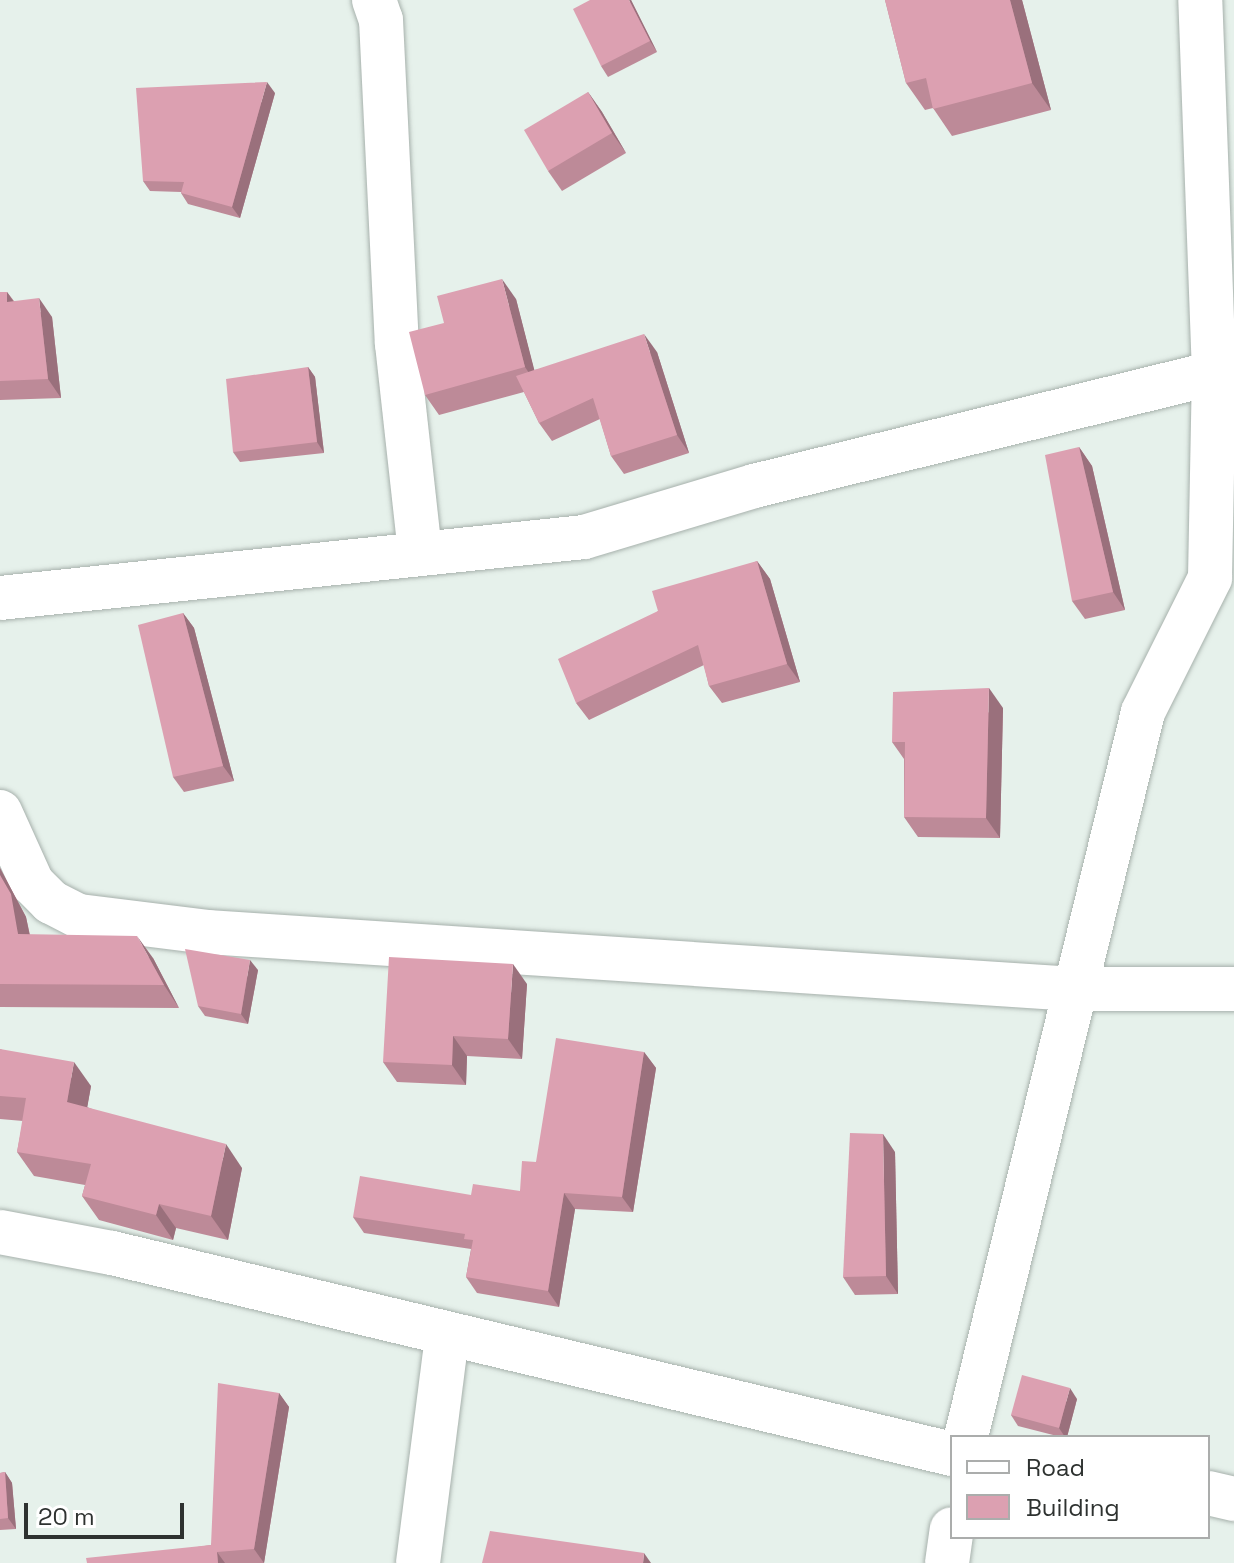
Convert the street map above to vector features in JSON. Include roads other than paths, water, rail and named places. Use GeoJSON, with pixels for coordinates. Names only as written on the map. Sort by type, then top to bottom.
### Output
{"type":"FeatureCollection","features":[{"type":"Feature","properties":{"kind":"street"},"geometry":{"type":"LineString","coordinates":[[374,0],[381,20],[397,344],[420,552]]}},
{"type":"Feature","properties":{"kind":"street"},"geometry":{"type":"LineString","coordinates":[[966,1435],[1143,712],[1210,578],[1224,371],[1200,0]]}},
{"type":"Feature","properties":{"kind":"street"},"geometry":{"type":"LineString","coordinates":[[0,598],[584,537],[754,486],[1224,371]]}},
{"type":"Feature","properties":{"kind":"street"},"geometry":{"type":"LineString","coordinates":[[0,812],[32,883],[51,902],[79,916],[207,932],[1074,989],[1234,989]]}},
{"type":"Feature","properties":{"kind":"street"},"geometry":{"type":"LineString","coordinates":[[0,1232],[112,1253],[447,1337],[950,1454]]}},
{"type":"Feature","properties":{"kind":"street"},"geometry":{"type":"LineString","coordinates":[[418,1563],[447,1337]]}},
{"type":"Feature","properties":{"kind":"street"},"geometry":{"type":"LineString","coordinates":[[1210,1493],[1234,1499]]}},
{"type":"Feature","properties":{"kind":"street"},"geometry":{"type":"LineString","coordinates":[[947,1563],[951,1539]]}}]}
